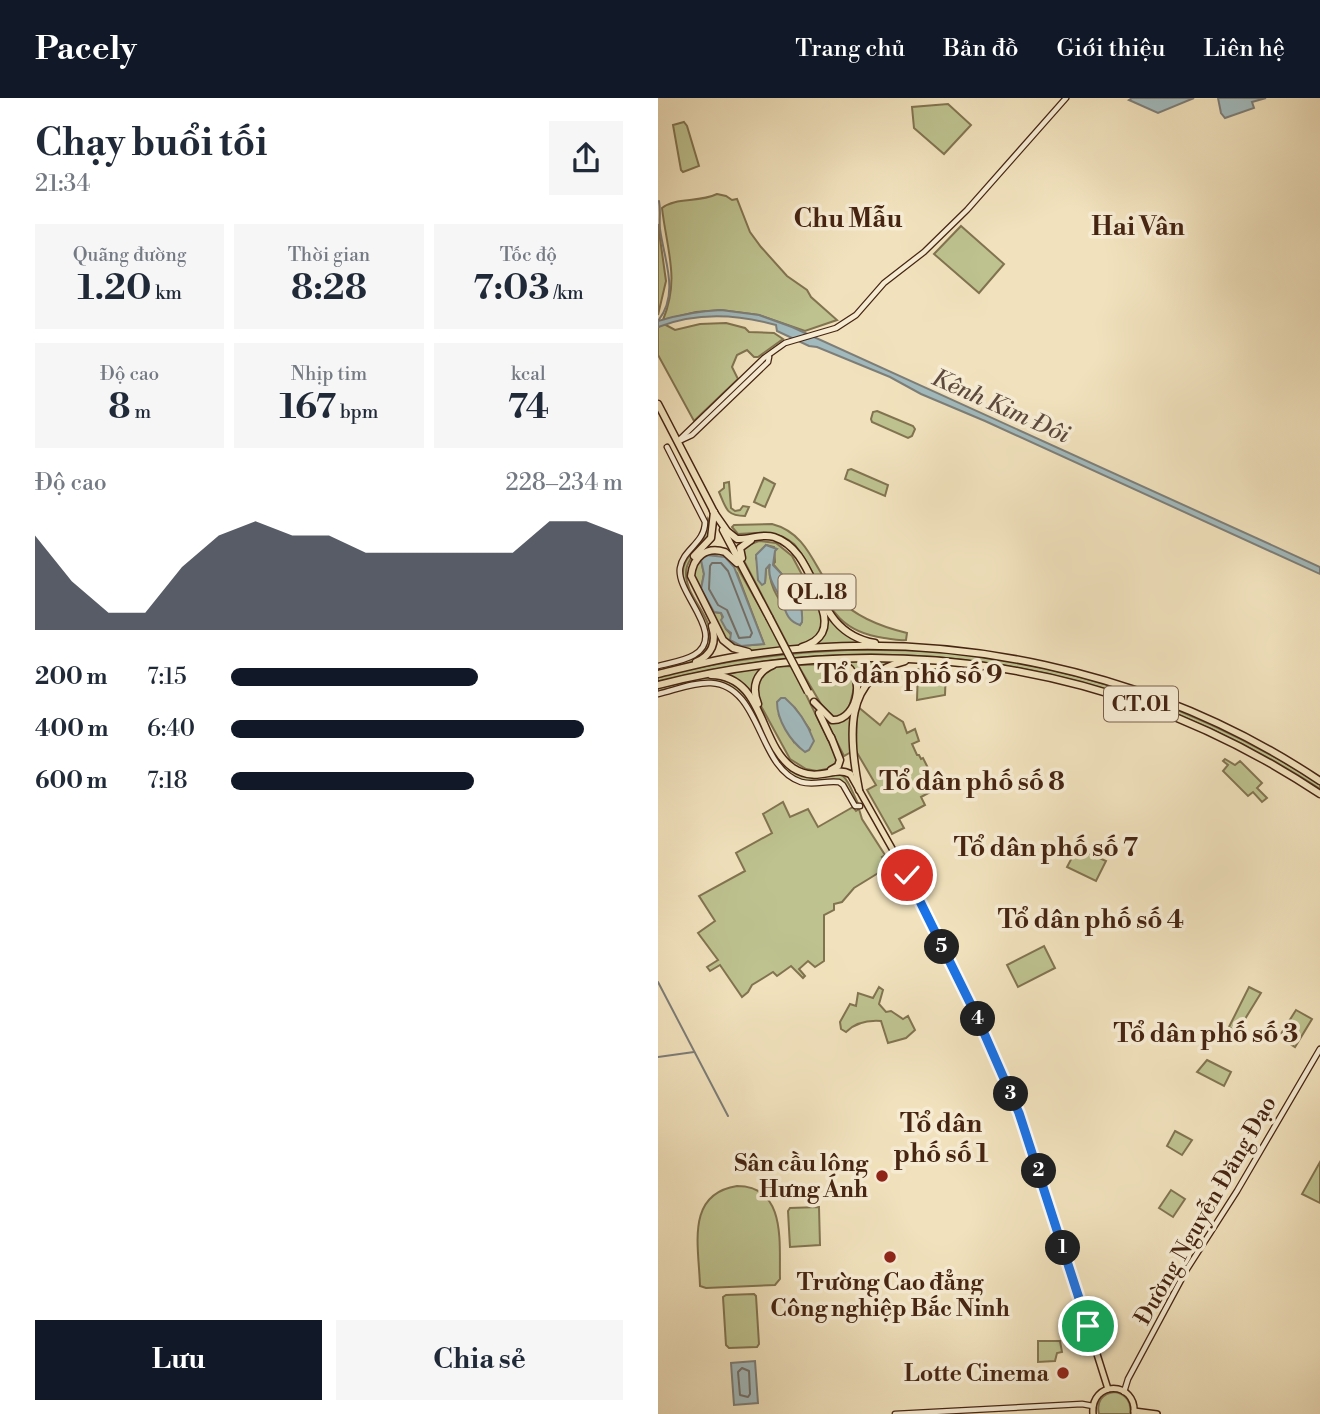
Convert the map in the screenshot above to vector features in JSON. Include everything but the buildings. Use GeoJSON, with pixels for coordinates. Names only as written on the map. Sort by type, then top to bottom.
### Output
{"type":"FeatureCollection","features":[{"type":"Feature","properties":{"kind":"highway","name":"QL.18"},"geometry":{"type":"LineString","coordinates":[[658,404],[713,511],[769,617],[808,692],[814,702],[831,737],[841,760],[838,766],[819,772],[799,767],[785,755],[757,702],[754,686],[760,673],[771,665],[797,660]]}},
{"type":"Feature","properties":{"kind":"highway","name":"QL.18"},"geometry":{"type":"LineString","coordinates":[[713,511],[727,531],[737,539],[768,536],[790,546],[831,616],[851,634],[871,643],[920,645],[940,649]]}},
{"type":"Feature","properties":{"kind":"highway"},"geometry":{"type":"LineString","coordinates":[[658,674],[703,659],[712,646],[713,629],[690,584],[688,572],[692,559],[711,538],[713,511]]}},
{"type":"Feature","properties":{"kind":"highway"},"geometry":{"type":"LineString","coordinates":[[748,577],[740,551],[743,544],[751,540],[778,542],[787,547],[796,558],[822,607],[825,623],[818,639],[794,649]]}},
{"type":"Feature","properties":{"kind":"highway"},"geometry":{"type":"LineString","coordinates":[[748,577],[732,556],[719,550],[710,550],[699,556],[691,573],[693,584],[716,629],[730,646],[749,652],[782,650]]}},
{"type":"Feature","properties":{"kind":"highway","name":"CT.01"},"geometry":{"type":"LineString","coordinates":[[658,674],[782,650],[867,646],[940,649],[1055,667],[1161,699],[1256,742],[1320,781]]}},
{"type":"Feature","properties":{"kind":"highway","name":"CT.01"},"geometry":{"type":"LineString","coordinates":[[658,686],[732,668],[797,660],[868,657],[946,661],[995,667],[1087,686],[1157,710],[1251,752],[1320,794]]}},
{"type":"Feature","properties":{"kind":"highway"},"geometry":{"type":"LineString","coordinates":[[806,660],[844,663],[853,670],[858,681],[850,713],[845,719],[830,719],[814,702]]}},
{"type":"Feature","properties":{"kind":"highway"},"geometry":{"type":"LineString","coordinates":[[859,790],[853,754],[853,723],[859,695],[868,681],[882,668],[905,661],[946,661]]}},
{"type":"Feature","properties":{"kind":"highway"},"geometry":{"type":"LineString","coordinates":[[658,686],[708,675],[731,679],[749,695],[779,752],[789,765],[812,775],[826,775],[840,770],[850,774]]}},
{"type":"Feature","properties":{"kind":"highway"},"geometry":{"type":"LineString","coordinates":[[831,737],[850,774]]}},
{"type":"Feature","properties":{"kind":"main road"},"geometry":{"type":"LineString","coordinates":[[677,442],[781,345],[836,328],[850,320],[884,283],[924,252],[967,210],[1066,98]]}},
{"type":"Feature","properties":{"kind":"main road"},"geometry":{"type":"LineString","coordinates":[[658,666],[695,654],[703,645],[706,635],[680,574],[684,558],[703,535],[705,522],[667,447]]}},
{"type":"Feature","properties":{"kind":"main road"},"geometry":{"type":"LineString","coordinates":[[658,694],[706,683],[729,688],[744,702],[785,773],[809,784],[840,782],[855,806],[860,806]]}},
{"type":"Feature","properties":{"kind":"main road"},"geometry":{"type":"LineString","coordinates":[[850,774],[907,875],[1007,1083],[1034,1155],[1108,1389]]}},
{"type":"Feature","properties":{"kind":"main road","name":"Đường Nguyễn Đăng Đạo"},"geometry":{"type":"LineString","coordinates":[[1124,1392],[1187,1269],[1237,1191],[1320,1049]]}},
{"type":"Feature","properties":{"kind":"main road"},"geometry":{"type":"LineString","coordinates":[[1093,1414],[1098,1395],[1108,1389],[1124,1392],[1132,1399],[1134,1412],[1157,1414]]}},
{"type":"Feature","properties":{"kind":"main road"},"geometry":{"type":"LineString","coordinates":[[895,1414],[1093,1406]]}},
{"type":"Feature","properties":{"kind":"green space"},"geometry":{"type":"Polygon","coordinates":[[[948,104],[971,125],[944,154],[914,128],[912,107],[948,104]]]}},
{"type":"Feature","properties":{"kind":"green space"},"geometry":{"type":"Polygon","coordinates":[[[684,122],[699,166],[683,172],[673,125],[684,122]]]}},
{"type":"Feature","properties":{"kind":"green space"},"geometry":{"type":"Polygon","coordinates":[[[717,194],[732,200],[737,199],[750,232],[761,247],[787,276],[807,290],[811,297],[837,320],[805,331],[759,315],[721,310],[696,312],[663,320],[671,291],[671,278],[662,208],[674,202],[717,194]]]}},
{"type":"Feature","properties":{"kind":"green space"},"geometry":{"type":"Polygon","coordinates":[[[658,224],[666,281],[658,315],[658,224]]]}},
{"type":"Feature","properties":{"kind":"green space"},"geometry":{"type":"Polygon","coordinates":[[[961,226],[1004,264],[979,293],[934,254],[961,226]]]}},
{"type":"Feature","properties":{"kind":"green space"},"geometry":{"type":"Polygon","coordinates":[[[726,323],[745,328],[749,332],[774,333],[783,339],[758,357],[754,357],[747,350],[737,355],[732,367],[738,379],[694,421],[658,355],[658,327],[664,324],[675,330],[700,324],[726,323]]]}},
{"type":"Feature","properties":{"kind":"green space"},"geometry":{"type":"Polygon","coordinates":[[[877,411],[913,426],[915,429],[912,436],[908,438],[872,422],[873,412],[877,411]]]}},
{"type":"Feature","properties":{"kind":"green space"},"geometry":{"type":"Polygon","coordinates":[[[851,469],[888,485],[885,496],[845,479],[851,469]]]}},
{"type":"Feature","properties":{"kind":"green space"},"geometry":{"type":"Polygon","coordinates":[[[764,478],[775,484],[765,507],[754,502],[764,478]]]}},
{"type":"Feature","properties":{"kind":"green space"},"geometry":{"type":"Polygon","coordinates":[[[729,482],[731,508],[735,511],[743,506],[749,507],[745,516],[730,513],[723,502],[719,492],[724,488],[724,483],[729,482]]]}},
{"type":"Feature","properties":{"kind":"green space"},"geometry":{"type":"Polygon","coordinates":[[[708,519],[709,533],[691,558],[686,572],[690,591],[709,627],[710,649],[696,661],[658,671],[658,668],[697,654],[707,641],[702,618],[685,583],[683,570],[686,560],[704,537],[708,519]]]}},
{"type":"Feature","properties":{"kind":"green space"},"geometry":{"type":"Polygon","coordinates":[[[772,524],[796,536],[831,589],[846,606],[870,621],[907,633],[906,640],[863,633],[848,625],[828,603],[805,559],[787,539],[768,533],[738,534],[732,527],[772,524]]]}},
{"type":"Feature","properties":{"kind":"green space"},"geometry":{"type":"Polygon","coordinates":[[[759,541],[776,543],[792,556],[822,612],[823,626],[818,637],[803,645],[789,647],[742,557],[743,547],[759,541]],[[766,545],[756,558],[765,583],[766,569],[770,564],[769,573],[774,589],[782,605],[800,625],[802,613],[797,598],[789,583],[773,564],[774,547],[766,545]]]}},
{"type":"Feature","properties":{"kind":"green space"},"geometry":{"type":"Polygon","coordinates":[[[720,552],[732,558],[783,648],[743,650],[726,641],[692,572],[702,555],[720,552]],[[715,555],[701,560],[704,574],[701,589],[714,612],[721,613],[726,629],[741,646],[764,644],[737,573],[715,555]]]}},
{"type":"Feature","properties":{"kind":"green space"},"geometry":{"type":"Polygon","coordinates":[[[827,613],[871,645],[809,647],[818,641],[827,613]]]}},
{"type":"Feature","properties":{"kind":"green space"},"geometry":{"type":"Polygon","coordinates":[[[848,650],[908,650],[994,658],[1092,680],[1187,714],[1232,735],[1320,784],[1320,789],[1244,745],[1165,710],[1084,683],[1001,665],[916,656],[831,656],[745,664],[658,682],[658,677],[729,662],[776,655],[848,650]]]}},
{"type":"Feature","properties":{"kind":"green space"},"geometry":{"type":"Polygon","coordinates":[[[903,659],[889,664],[855,700],[856,673],[849,664],[840,660],[903,659]]]}},
{"type":"Feature","properties":{"kind":"green space"},"geometry":{"type":"Polygon","coordinates":[[[769,664],[761,670],[752,697],[724,675],[769,664]]]}},
{"type":"Feature","properties":{"kind":"green space"},"geometry":{"type":"Polygon","coordinates":[[[839,664],[847,667],[855,684],[849,708],[842,718],[828,716],[798,665],[839,664]]]}},
{"type":"Feature","properties":{"kind":"green space"},"geometry":{"type":"Polygon","coordinates":[[[792,666],[837,758],[831,768],[817,771],[806,769],[790,759],[756,697],[759,677],[773,667],[792,666]],[[795,708],[779,715],[794,742],[810,730],[795,708]]]}},
{"type":"Feature","properties":{"kind":"green space"},"geometry":{"type":"Polygon","coordinates":[[[918,669],[946,669],[945,695],[917,700],[918,669]]]}},
{"type":"Feature","properties":{"kind":"green space"},"geometry":{"type":"Polygon","coordinates":[[[721,677],[743,692],[783,759],[810,775],[843,776],[859,805],[838,780],[807,781],[788,773],[776,758],[747,705],[729,687],[718,682],[705,681],[658,691],[658,688],[702,678],[721,677]]]}},
{"type":"Feature","properties":{"kind":"green space"},"geometry":{"type":"Polygon","coordinates":[[[857,706],[880,725],[889,713],[903,722],[907,733],[915,729],[919,741],[912,744],[933,778],[929,781],[934,790],[921,797],[925,805],[899,819],[904,828],[892,834],[867,790],[876,785],[856,751],[857,706]]]}},
{"type":"Feature","properties":{"kind":"green space"},"geometry":{"type":"Polygon","coordinates":[[[853,710],[851,752],[844,756],[824,717],[840,721],[847,718],[853,710]]]}},
{"type":"Feature","properties":{"kind":"green space"},"geometry":{"type":"Polygon","coordinates":[[[1225,759],[1235,765],[1240,761],[1262,783],[1257,788],[1267,798],[1262,802],[1253,792],[1248,796],[1223,771],[1228,765],[1223,761],[1225,759]]]}},
{"type":"Feature","properties":{"kind":"green space"},"geometry":{"type":"Polygon","coordinates":[[[783,802],[790,817],[808,809],[818,827],[853,807],[856,811],[859,809],[862,819],[885,855],[882,857],[888,867],[854,888],[842,902],[834,904],[834,910],[824,915],[824,961],[815,967],[808,961],[799,969],[805,976],[803,978],[791,966],[777,976],[773,972],[752,985],[742,997],[720,965],[710,971],[707,967],[718,960],[698,933],[715,921],[699,896],[745,871],[736,853],[772,833],[763,814],[783,802]]]}},
{"type":"Feature","properties":{"kind":"green space"},"geometry":{"type":"Polygon","coordinates":[[[1077,848],[1106,861],[1096,881],[1067,867],[1077,848]]]}},
{"type":"Feature","properties":{"kind":"green space"},"geometry":{"type":"Polygon","coordinates":[[[1044,946],[1055,968],[1018,987],[1007,965],[1044,946]]]}},
{"type":"Feature","properties":{"kind":"green space"},"geometry":{"type":"Polygon","coordinates":[[[879,987],[883,990],[879,1004],[886,1012],[891,1011],[903,1019],[908,1016],[915,1030],[906,1038],[888,1043],[881,1021],[861,1023],[846,1032],[841,1029],[840,1022],[850,1004],[856,1006],[858,993],[873,998],[879,987]]]}},
{"type":"Feature","properties":{"kind":"green space"},"geometry":{"type":"Polygon","coordinates":[[[1249,987],[1261,993],[1237,1032],[1229,1027],[1249,987]]]}},
{"type":"Feature","properties":{"kind":"green space"},"geometry":{"type":"Polygon","coordinates":[[[1296,1010],[1312,1019],[1295,1047],[1279,1037],[1296,1010]]]}},
{"type":"Feature","properties":{"kind":"green space"},"geometry":{"type":"Polygon","coordinates":[[[1207,1060],[1231,1072],[1224,1086],[1197,1072],[1207,1060]]]}},
{"type":"Feature","properties":{"kind":"green space"},"geometry":{"type":"Polygon","coordinates":[[[1175,1131],[1192,1140],[1182,1155],[1167,1146],[1175,1131]]]}},
{"type":"Feature","properties":{"kind":"green space"},"geometry":{"type":"Polygon","coordinates":[[[1320,1162],[1320,1203],[1302,1194],[1320,1162]]]}},
{"type":"Feature","properties":{"kind":"green space"},"geometry":{"type":"Polygon","coordinates":[[[737,1186],[753,1189],[765,1196],[772,1206],[779,1234],[780,1279],[775,1285],[700,1286],[698,1239],[702,1211],[709,1200],[720,1191],[737,1186]]]}},
{"type":"Feature","properties":{"kind":"green space"},"geometry":{"type":"Polygon","coordinates":[[[1171,1190],[1185,1199],[1173,1217],[1159,1208],[1171,1190]]]}},
{"type":"Feature","properties":{"kind":"green space"},"geometry":{"type":"Polygon","coordinates":[[[819,1207],[820,1245],[790,1247],[790,1208],[819,1207]]]}},
{"type":"Feature","properties":{"kind":"green space"},"geometry":{"type":"Polygon","coordinates":[[[754,1294],[759,1344],[757,1347],[729,1348],[726,1345],[723,1297],[754,1294]]]}},
{"type":"Feature","properties":{"kind":"green space"},"geometry":{"type":"Polygon","coordinates":[[[1038,1341],[1060,1341],[1062,1352],[1057,1353],[1055,1361],[1038,1362],[1038,1341]]]}},
{"type":"Feature","properties":{"kind":"green space"},"geometry":{"type":"Polygon","coordinates":[[[1115,1392],[1127,1399],[1130,1414],[1099,1414],[1101,1399],[1115,1392]]]}},
{"type":"Feature","properties":{"kind":"water"},"geometry":{"type":"Polygon","coordinates":[[[1194,98],[1158,113],[1129,100],[1194,98]]]}},
{"type":"Feature","properties":{"kind":"water"},"geometry":{"type":"Polygon","coordinates":[[[1218,98],[1266,98],[1252,102],[1254,108],[1225,118],[1221,113],[1218,98]]]}},
{"type":"Feature","properties":{"kind":"water","name":"Kênh Kim Đôi"},"geometry":{"type":"Polygon","coordinates":[[[721,310],[759,315],[792,327],[1320,567],[1320,574],[921,394],[890,377],[809,346],[777,331],[776,325],[717,316],[687,319],[658,327],[658,321],[697,312],[721,310]]]}},
{"type":"Feature","properties":{"kind":"water"},"geometry":{"type":"Polygon","coordinates":[[[766,545],[777,549],[773,565],[790,584],[801,605],[800,625],[787,614],[770,577],[770,564],[766,569],[765,583],[762,585],[758,580],[756,555],[766,545]]]}},
{"type":"Feature","properties":{"kind":"water"},"geometry":{"type":"Polygon","coordinates":[[[706,555],[725,557],[734,567],[764,644],[741,646],[730,640],[731,633],[721,620],[721,613],[714,612],[701,589],[704,574],[701,560],[706,555]]]}},
{"type":"Feature","properties":{"kind":"water"},"geometry":{"type":"Polygon","coordinates":[[[785,698],[794,707],[812,735],[814,741],[805,752],[782,723],[777,702],[785,698]]]}},
{"type":"Feature","properties":{"kind":"water"},"geometry":{"type":"Polygon","coordinates":[[[755,1361],[758,1403],[734,1405],[731,1363],[755,1361]]]}},
{"type":"Feature","properties":{"kind":"waterway"},"geometry":{"type":"LineString","coordinates":[[658,321],[665,310],[669,288],[660,229],[659,201]]}},
{"type":"Feature","properties":{"kind":"waterway"},"geometry":{"type":"LineString","coordinates":[[658,982],[728,1116]]}},
{"type":"Feature","properties":{"kind":"waterway"},"geometry":{"type":"LineString","coordinates":[[658,1057],[694,1052]]}},
{"type":"Feature","properties":{"kind":"place","name":"Sân cầu lông Hưng Ánh"},"geometry":{"type":"Point","coordinates":[882,1176]}},
{"type":"Feature","properties":{"kind":"place","name":"Trường Cao đẳng Công nghiệp Bắc Ninh"},"geometry":{"type":"Point","coordinates":[890,1257]}},
{"type":"Feature","properties":{"kind":"place","name":"Lotte Cinema"},"geometry":{"type":"Point","coordinates":[1063,1373]}},
{"type":"Feature","properties":{"kind":"district","name":"Chu Mẫu"},"geometry":{"type":"Point","coordinates":[848,218]}},
{"type":"Feature","properties":{"kind":"district","name":"Hai Vân"},"geometry":{"type":"Point","coordinates":[1138,226]}},
{"type":"Feature","properties":{"kind":"district","name":"Tổ dân phố số 9"},"geometry":{"type":"Point","coordinates":[910,674]}},
{"type":"Feature","properties":{"kind":"district","name":"Tổ dân phố số 8"},"geometry":{"type":"Point","coordinates":[972,781]}},
{"type":"Feature","properties":{"kind":"district","name":"Tổ dân phố số 7"},"geometry":{"type":"Point","coordinates":[1046,847]}},
{"type":"Feature","properties":{"kind":"district","name":"Tổ dân phố số 4"},"geometry":{"type":"Point","coordinates":[1091,919]}},
{"type":"Feature","properties":{"kind":"district","name":"Tổ dân phố số 3"},"geometry":{"type":"Point","coordinates":[1206,1033]}},
{"type":"Feature","properties":{"kind":"district","name":"Tổ dân phố số 1"},"geometry":{"type":"Point","coordinates":[941,1138]}},
{"type":"Feature","properties":{"kind":"route"},"geometry":{"type":"LineString","coordinates":[[907,875],[1005,1078],[1034,1155],[1088,1326]]}}]}
